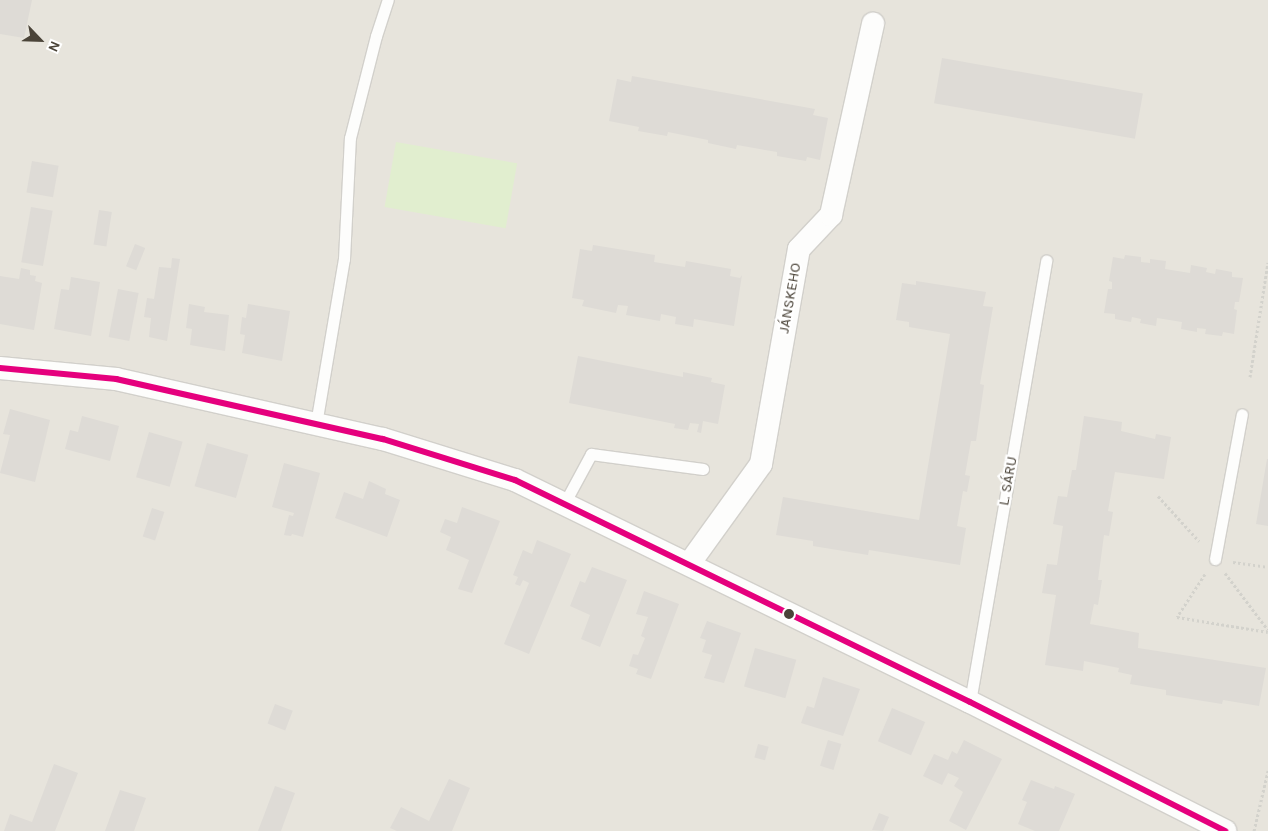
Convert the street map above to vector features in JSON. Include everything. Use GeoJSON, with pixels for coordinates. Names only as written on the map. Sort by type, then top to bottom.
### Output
{"type":"FeatureCollection","features":[{"type":"Feature","properties":{"kind":"street","name":"JÁNSKEHO"},"geometry":{"type":"LineString","coordinates":[[689,564],[761,464],[798,249],[832,215],[873,24]]}},
{"type":"Feature","properties":{"kind":"street"},"geometry":{"type":"LineString","coordinates":[[0,368],[116,380],[382,439],[515,480],[970,702],[1225,831]]}},
{"type":"Feature","properties":{"kind":"lane"},"geometry":{"type":"LineString","coordinates":[[316,424],[344,259],[350,138],[376,36],[388,0]]}},
{"type":"Feature","properties":{"kind":"lane","name":"L. SÁRU"},"geometry":{"type":"LineString","coordinates":[[970,702],[1046,261]]}},
{"type":"Feature","properties":{"kind":"lane"},"geometry":{"type":"LineString","coordinates":[[1215,559],[1242,414]]}},
{"type":"Feature","properties":{"kind":"lane"},"geometry":{"type":"LineString","coordinates":[[564,504],[591,454],[703,469]]}},
{"type":"Feature","properties":{"kind":"path"},"geometry":{"type":"LineString","coordinates":[[1250,377],[1268,262]]}},
{"type":"Feature","properties":{"kind":"path"},"geometry":{"type":"LineString","coordinates":[[1158,496],[1215,559],[1268,631]]}},
{"type":"Feature","properties":{"kind":"path"},"geometry":{"type":"LineString","coordinates":[[1215,559],[1268,567]]}},
{"type":"Feature","properties":{"kind":"path"},"geometry":{"type":"LineString","coordinates":[[1215,559],[1177,617],[1268,631]]}},
{"type":"Feature","properties":{"kind":"path"},"geometry":{"type":"LineString","coordinates":[[1254,831],[1268,771]]}},
{"type":"Feature","properties":{"kind":"shaded area"},"geometry":{"type":"Polygon","coordinates":[[[0,0],[1268,0],[1268,831],[0,831],[0,0]]]}},
{"type":"Feature","properties":{"kind":"green space"},"geometry":{"type":"Polygon","coordinates":[[[396,142],[517,163],[506,228],[385,207],[396,142]]]}},
{"type":"Feature","properties":{"kind":"building"},"geometry":{"type":"Polygon","coordinates":[[[0,0],[32,0],[24,38],[0,34],[0,0]]]}},
{"type":"Feature","properties":{"kind":"building"},"geometry":{"type":"Polygon","coordinates":[[[942,58],[1143,93],[1135,139],[934,103],[942,58]]]}},
{"type":"Feature","properties":{"kind":"building"},"geometry":{"type":"Polygon","coordinates":[[[632,76],[815,109],[813,115],[828,118],[820,160],[807,157],[806,161],[777,156],[777,152],[737,145],[736,149],[708,143],[708,140],[668,132],[667,136],[638,131],[639,127],[609,121],[617,79],[631,82],[632,76]]]}},
{"type":"Feature","properties":{"kind":"building"},"geometry":{"type":"Polygon","coordinates":[[[32,161],[59,166],[53,197],[26,193],[32,161]]]}},
{"type":"Feature","properties":{"kind":"building"},"geometry":{"type":"Polygon","coordinates":[[[31,207],[53,211],[43,266],[21,262],[31,207]]]}},
{"type":"Feature","properties":{"kind":"building"},"geometry":{"type":"Polygon","coordinates":[[[99,210],[112,212],[106,247],[94,245],[99,210]]]}},
{"type":"Feature","properties":{"kind":"building"},"geometry":{"type":"Polygon","coordinates":[[[135,244],[145,248],[136,270],[126,266],[135,244]]]}},
{"type":"Feature","properties":{"kind":"building"},"geometry":{"type":"Polygon","coordinates":[[[593,245],[655,255],[654,262],[685,267],[686,261],[731,269],[730,276],[740,278],[742,275],[734,326],[694,319],[693,327],[675,324],[676,317],[661,314],[660,321],[626,315],[628,306],[618,305],[616,313],[582,306],[584,300],[572,298],[580,249],[592,251],[593,245]]]}},
{"type":"Feature","properties":{"kind":"building"},"geometry":{"type":"Polygon","coordinates":[[[1125,255],[1141,257],[1141,262],[1150,263],[1150,259],[1166,261],[1165,269],[1190,273],[1191,265],[1207,268],[1206,272],[1215,274],[1216,269],[1232,272],[1232,277],[1243,278],[1239,302],[1235,302],[1234,309],[1237,310],[1234,334],[1223,332],[1222,336],[1205,334],[1206,329],[1197,328],[1197,332],[1181,329],[1182,322],[1157,318],[1156,326],[1140,323],[1141,319],[1132,317],[1131,322],[1115,319],[1115,314],[1104,313],[1108,289],[1112,289],[1112,282],[1109,281],[1113,257],[1124,259],[1125,255]]]}},
{"type":"Feature","properties":{"kind":"building"},"geometry":{"type":"Polygon","coordinates":[[[172,258],[180,259],[167,341],[149,337],[151,318],[144,317],[147,298],[154,299],[159,267],[171,268],[172,258]]]}},
{"type":"Feature","properties":{"kind":"building"},"geometry":{"type":"Polygon","coordinates":[[[21,268],[30,270],[30,275],[36,276],[35,281],[42,283],[34,330],[0,324],[0,276],[19,279],[21,268]]]}},
{"type":"Feature","properties":{"kind":"building"},"geometry":{"type":"Polygon","coordinates":[[[71,277],[100,282],[91,336],[54,329],[61,289],[69,290],[71,277]]]}},
{"type":"Feature","properties":{"kind":"building"},"geometry":{"type":"Polygon","coordinates":[[[916,281],[986,292],[983,306],[993,307],[980,384],[984,385],[976,441],[971,441],[965,475],[970,476],[967,492],[963,491],[957,526],[966,528],[960,565],[869,550],[868,555],[813,546],[813,541],[776,535],[783,497],[919,520],[950,334],[909,327],[909,322],[896,320],[902,283],[916,285],[916,281]]]}},
{"type":"Feature","properties":{"kind":"building"},"geometry":{"type":"Polygon","coordinates":[[[118,289],[139,293],[129,341],[109,337],[118,289]]]}},
{"type":"Feature","properties":{"kind":"building"},"geometry":{"type":"Polygon","coordinates":[[[189,304],[205,307],[204,312],[229,315],[225,351],[190,345],[192,329],[186,328],[189,304]]]}},
{"type":"Feature","properties":{"kind":"building"},"geometry":{"type":"Polygon","coordinates":[[[248,304],[290,311],[282,361],[242,353],[245,335],[240,334],[242,317],[246,318],[248,304]]]}},
{"type":"Feature","properties":{"kind":"building"},"geometry":{"type":"Polygon","coordinates":[[[578,356],[683,377],[683,372],[712,378],[711,382],[725,385],[718,424],[703,421],[701,433],[697,432],[699,424],[690,423],[688,430],[674,428],[675,424],[569,403],[578,356]]]}},
{"type":"Feature","properties":{"kind":"building"},"geometry":{"type":"Polygon","coordinates":[[[10,409],[50,420],[35,482],[0,473],[10,435],[3,434],[10,409]]]}},
{"type":"Feature","properties":{"kind":"building"},"geometry":{"type":"Polygon","coordinates":[[[82,416],[119,426],[110,461],[65,449],[70,430],[78,432],[82,416]]]}},
{"type":"Feature","properties":{"kind":"building"},"geometry":{"type":"Polygon","coordinates":[[[1084,416],[1122,422],[1121,431],[1155,439],[1156,434],[1171,437],[1164,479],[1115,472],[1108,511],[1113,512],[1109,536],[1104,535],[1098,580],[1102,580],[1098,605],[1094,604],[1090,624],[1139,633],[1138,648],[1266,668],[1259,706],[1223,700],[1222,704],[1166,695],[1166,690],[1130,684],[1132,675],[1118,672],[1119,668],[1084,661],[1083,671],[1045,665],[1056,595],[1042,593],[1047,564],[1057,565],[1063,526],[1053,524],[1058,496],[1067,497],[1072,470],[1076,470],[1084,416]]]}},
{"type":"Feature","properties":{"kind":"building"},"geometry":{"type":"Polygon","coordinates":[[[149,432],[183,442],[170,487],[136,477],[149,432]]]}},
{"type":"Feature","properties":{"kind":"building"},"geometry":{"type":"Polygon","coordinates":[[[207,443],[248,455],[236,498],[195,486],[207,443]]]}},
{"type":"Feature","properties":{"kind":"building"},"geometry":{"type":"Polygon","coordinates":[[[1268,459],[1268,526],[1256,524],[1268,459]]]}},
{"type":"Feature","properties":{"kind":"building"},"geometry":{"type":"Polygon","coordinates":[[[284,463],[320,473],[303,537],[292,534],[291,536],[284,535],[289,515],[293,516],[294,513],[272,507],[284,463]]]}},
{"type":"Feature","properties":{"kind":"building"},"geometry":{"type":"Polygon","coordinates":[[[369,481],[386,489],[385,494],[400,500],[387,537],[335,518],[344,492],[363,499],[369,481]]]}},
{"type":"Feature","properties":{"kind":"building"},"geometry":{"type":"Polygon","coordinates":[[[462,507],[500,521],[472,593],[458,589],[469,560],[446,550],[451,537],[440,532],[445,519],[457,523],[462,507]]]}},
{"type":"Feature","properties":{"kind":"building"},"geometry":{"type":"Polygon","coordinates":[[[152,508],[164,512],[155,541],[143,537],[152,508]]]}},
{"type":"Feature","properties":{"kind":"building"},"geometry":{"type":"Polygon","coordinates":[[[537,540],[571,554],[529,654],[504,644],[529,583],[523,580],[520,586],[515,584],[518,577],[513,575],[523,550],[532,554],[537,540]]]}},
{"type":"Feature","properties":{"kind":"building"},"geometry":{"type":"Polygon","coordinates":[[[592,567],[627,580],[600,647],[581,639],[590,615],[570,606],[580,581],[585,583],[592,567]]]}},
{"type":"Feature","properties":{"kind":"building"},"geometry":{"type":"Polygon","coordinates":[[[644,591],[679,604],[651,679],[636,674],[638,669],[629,666],[633,654],[638,655],[645,638],[641,636],[648,617],[636,614],[644,591]]]}},
{"type":"Feature","properties":{"kind":"building"},"geometry":{"type":"Polygon","coordinates":[[[707,621],[741,633],[724,683],[704,678],[712,655],[702,652],[706,640],[700,638],[707,621]]]}},
{"type":"Feature","properties":{"kind":"building"},"geometry":{"type":"Polygon","coordinates":[[[755,648],[796,660],[785,698],[744,686],[755,648]]]}},
{"type":"Feature","properties":{"kind":"building"},"geometry":{"type":"Polygon","coordinates":[[[823,677],[860,689],[843,736],[801,723],[807,706],[814,708],[823,677]]]}},
{"type":"Feature","properties":{"kind":"building"},"geometry":{"type":"Polygon","coordinates":[[[275,704],[293,711],[285,730],[267,724],[275,704]]]}},
{"type":"Feature","properties":{"kind":"building"},"geometry":{"type":"Polygon","coordinates":[[[892,708],[925,722],[911,755],[878,741],[892,708]]]}},
{"type":"Feature","properties":{"kind":"building"},"geometry":{"type":"Polygon","coordinates":[[[828,740],[841,744],[833,770],[820,766],[828,740]]]}},
{"type":"Feature","properties":{"kind":"building"},"geometry":{"type":"Polygon","coordinates":[[[964,740],[1002,759],[966,830],[949,821],[963,792],[954,786],[959,778],[948,773],[942,785],[923,776],[934,754],[948,760],[952,751],[957,754],[964,740]]]}},
{"type":"Feature","properties":{"kind":"building"},"geometry":{"type":"Polygon","coordinates":[[[758,744],[769,747],[765,760],[754,758],[758,744]]]}},
{"type":"Feature","properties":{"kind":"building"},"geometry":{"type":"Polygon","coordinates":[[[54,764],[78,773],[55,831],[4,831],[10,814],[32,822],[54,764]]]}},
{"type":"Feature","properties":{"kind":"building"},"geometry":{"type":"Polygon","coordinates":[[[449,779],[470,788],[452,831],[397,831],[390,828],[401,807],[429,821],[449,779]]]}},
{"type":"Feature","properties":{"kind":"building"},"geometry":{"type":"Polygon","coordinates":[[[1031,780],[1054,789],[1055,786],[1075,794],[1059,831],[1035,831],[1018,824],[1027,802],[1022,800],[1031,780]]]}},
{"type":"Feature","properties":{"kind":"building"},"geometry":{"type":"Polygon","coordinates":[[[275,786],[295,793],[281,831],[258,831],[275,786]]]}},
{"type":"Feature","properties":{"kind":"building"},"geometry":{"type":"Polygon","coordinates":[[[120,790],[146,798],[134,831],[105,831],[120,790]]]}},
{"type":"Feature","properties":{"kind":"building"},"geometry":{"type":"Polygon","coordinates":[[[879,813],[889,817],[883,831],[872,830],[879,813]]]}},
{"type":"Feature","properties":{"kind":"transit line"},"geometry":{"type":"LineString","coordinates":[[0,368],[116,379],[383,439],[515,480],[970,702],[1225,831]]}}]}
